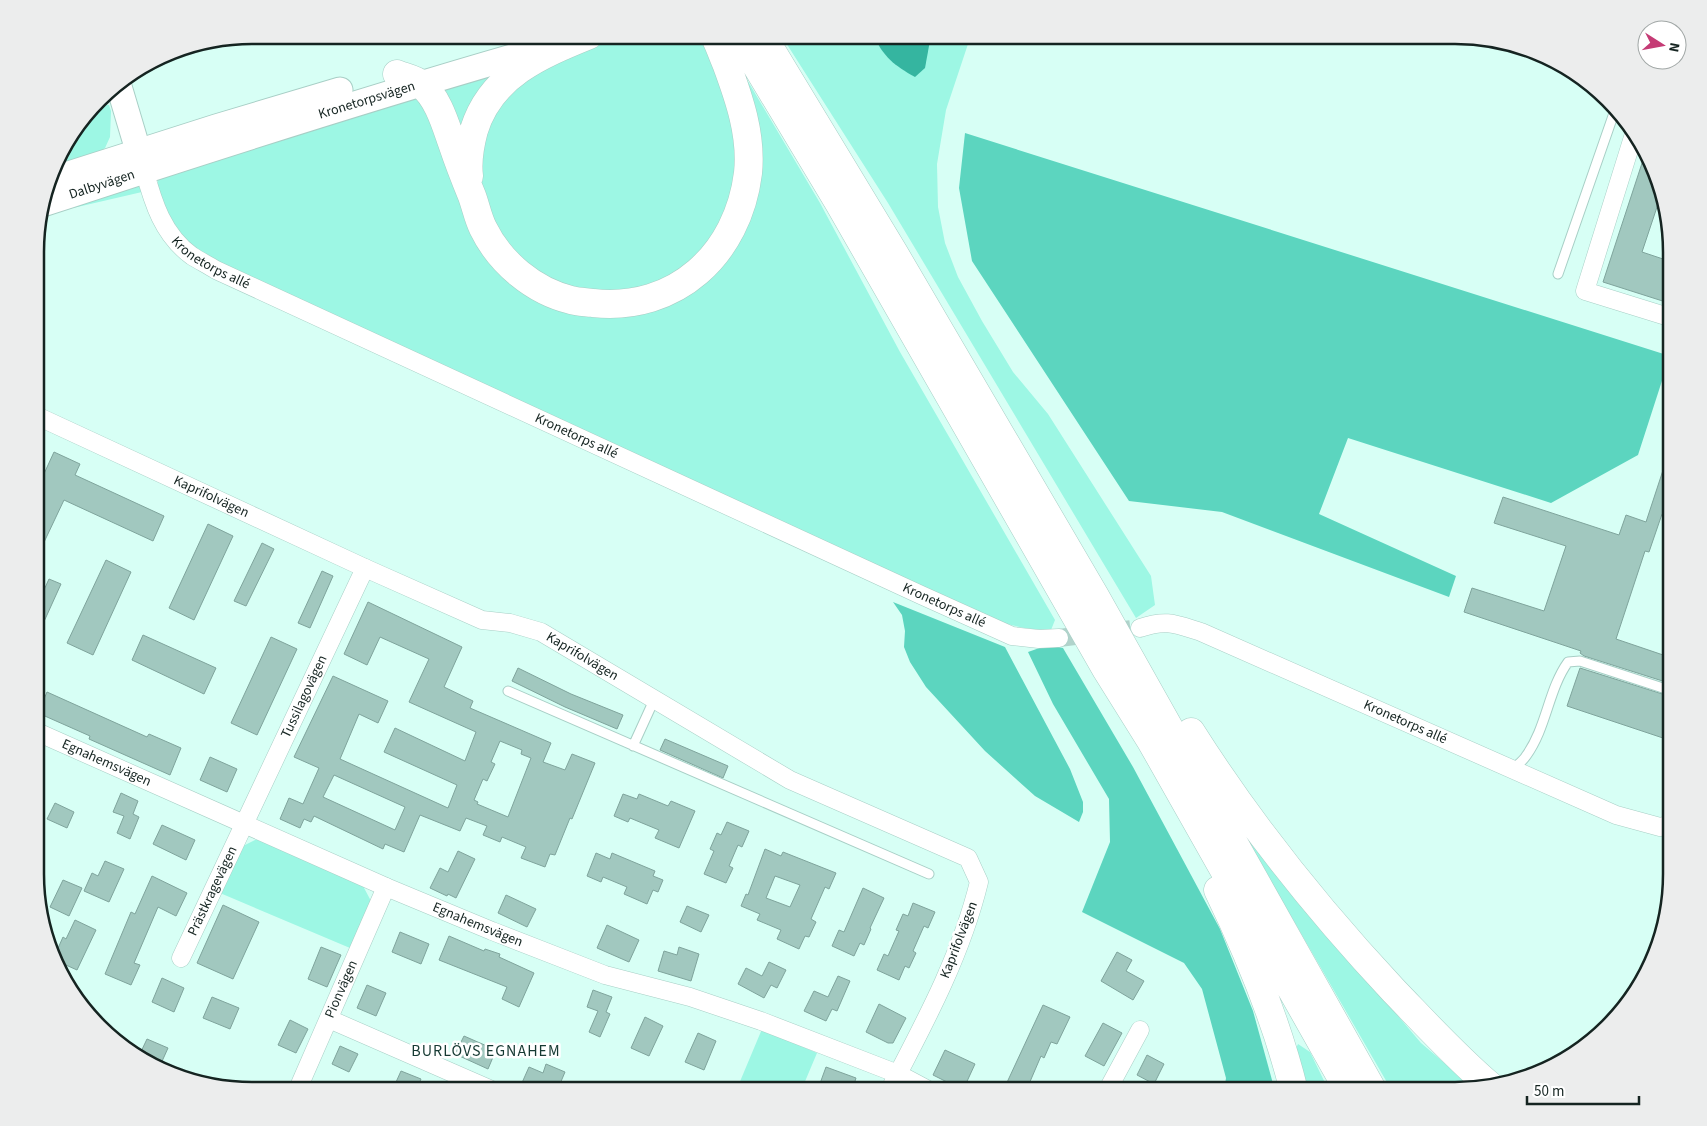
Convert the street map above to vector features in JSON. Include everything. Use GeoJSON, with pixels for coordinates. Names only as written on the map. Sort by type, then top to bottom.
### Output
{"type":"FeatureCollection","features":[{"type":"Feature","properties":{"kind":"highway"},"geometry":{"type":"LineString","coordinates":[[472,197],[468,164],[471,142],[478,117],[491,95],[510,76],[531,61],[570,44]]}},
{"type":"Feature","properties":{"kind":"highway"},"geometry":{"type":"LineString","coordinates":[[408,78],[432,96],[444,119],[483,228],[498,253],[514,270],[540,289],[571,300],[602,304],[629,304],[658,297],[685,283],[706,265],[722,246],[733,226],[742,202],[748,172],[748,140],[733,82],[718,44]]}},
{"type":"Feature","properties":{"kind":"highway"},"geometry":{"type":"LineString","coordinates":[[743,44],[844,211],[1106,668],[1151,741],[1344,1082]]}},
{"type":"Feature","properties":{"kind":"highway"},"geometry":{"type":"LineString","coordinates":[[767,44],[894,253],[1095,596],[1367,1082]]}},
{"type":"Feature","properties":{"kind":"highway"},"geometry":{"type":"LineString","coordinates":[[1095,596],[1134,645],[1210,763],[1245,813],[1315,903],[1427,1026],[1484,1080]]}},
{"type":"Feature","properties":{"kind":"highway"},"geometry":{"type":"LineString","coordinates":[[1106,668],[1151,769],[1202,857],[1231,916],[1256,978],[1286,1061],[1292,1082]]}},
{"type":"Feature","properties":{"kind":"main road","name":"Kronetorpsvägen"},"geometry":{"type":"LineString","coordinates":[[142,161],[408,78],[504,44]]}},
{"type":"Feature","properties":{"kind":"main road","name":"Kronetorpsvägen"},"geometry":{"type":"LineString","coordinates":[[408,78],[552,44]]}},
{"type":"Feature","properties":{"kind":"main road","name":"Dalbyvägen"},"geometry":{"type":"LineString","coordinates":[[120,91],[142,161]]}},
{"type":"Feature","properties":{"kind":"main road","name":"Dalbyvägen"},"geometry":{"type":"LineString","coordinates":[[58,178],[142,161]]}},
{"type":"Feature","properties":{"kind":"main road","name":"Dalbyvägen"},"geometry":{"type":"LineString","coordinates":[[50,201],[142,161]]}},
{"type":"Feature","properties":{"kind":"street"},"geometry":{"type":"LineString","coordinates":[[1635,148],[1585,291],[1663,315]]}},
{"type":"Feature","properties":{"kind":"street","name":"Kronetorps allé"},"geometry":{"type":"LineString","coordinates":[[142,161],[156,208],[163,223],[179,244],[192,256],[216,270],[1012,636],[1039,639],[1059,638]]}},
{"type":"Feature","properties":{"kind":"street","name":"Kaprifolvägen"},"geometry":{"type":"LineString","coordinates":[[44,419],[482,620],[510,623],[541,632],[790,780],[968,858],[980,882],[972,910],[933,1008],[894,1082]]}},
{"type":"Feature","properties":{"kind":"street","name":"Tussilagovägen"},"geometry":{"type":"LineString","coordinates":[[244,825],[365,568]]}},
{"type":"Feature","properties":{"kind":"street","name":"Kronetorps allé"},"geometry":{"type":"LineString","coordinates":[[1140,628],[1157,622],[1174,623],[1201,632],[1616,815],[1663,826]]}},
{"type":"Feature","properties":{"kind":"street","name":"Egnahemsvägen"},"geometry":{"type":"LineString","coordinates":[[44,735],[244,825],[492,931],[605,975],[690,997],[761,1021],[898,1074],[913,1082]]}},
{"type":"Feature","properties":{"kind":"street","name":"Prästkragevägen"},"geometry":{"type":"LineString","coordinates":[[181,958],[244,825]]}},
{"type":"Feature","properties":{"kind":"street","name":"Pionvägen"},"geometry":{"type":"LineString","coordinates":[[301,1082],[386,887]]}},
{"type":"Feature","properties":{"kind":"street"},"geometry":{"type":"LineString","coordinates":[[329,1019],[473,1082]]}},
{"type":"Feature","properties":{"kind":"street"},"geometry":{"type":"LineString","coordinates":[[1112,1082],[1140,1030]]}},
{"type":"Feature","properties":{"kind":"lane"},"geometry":{"type":"LineString","coordinates":[[1558,274],[1613,116]]}},
{"type":"Feature","properties":{"kind":"lane"},"geometry":{"type":"LineString","coordinates":[[1512,770],[1526,756],[1540,732],[1560,673],[1568,662],[1580,661],[1663,688]]}},
{"type":"Feature","properties":{"kind":"lane"},"geometry":{"type":"LineString","coordinates":[[508,691],[929,874]]}},
{"type":"Feature","properties":{"kind":"lane"},"geometry":{"type":"LineString","coordinates":[[633,746],[654,700]]}},
{"type":"Feature","properties":{"kind":"shaded area"},"geometry":{"type":"Polygon","coordinates":[[[602,44],[707,44],[734,109],[736,198],[700,260],[645,292],[559,288],[506,248],[479,186],[480,144],[508,90],[565,55],[602,44]]]}},
{"type":"Feature","properties":{"kind":"shaded area"},"geometry":{"type":"Polygon","coordinates":[[[787,44],[968,44],[946,110],[937,164],[938,207],[945,243],[958,277],[1013,372],[1048,414],[1151,576],[1155,605],[1136,618],[888,203],[787,44]]]}},
{"type":"Feature","properties":{"kind":"shaded area"},"geometry":{"type":"Polygon","coordinates":[[[878,44],[929,44],[925,68],[915,77],[890,60],[878,44]]]}},
{"type":"Feature","properties":{"kind":"shaded area"},"geometry":{"type":"Polygon","coordinates":[[[730,51],[820,203],[900,352],[1055,620],[1051,630],[1021,627],[991,619],[229,268],[201,252],[186,240],[174,225],[160,196],[158,179],[420,95],[489,253],[619,314],[740,231],[730,51]]]}},
{"type":"Feature","properties":{"kind":"shaded area"},"geometry":{"type":"Polygon","coordinates":[[[516,62],[463,147],[435,85],[516,62]]]}},
{"type":"Feature","properties":{"kind":"shaded area"},"geometry":{"type":"Polygon","coordinates":[[[105,105],[109,105],[111,111],[110,137],[105,148],[96,154],[62,167],[87,125],[105,105]]]}},
{"type":"Feature","properties":{"kind":"shaded area"},"geometry":{"type":"Polygon","coordinates":[[[965,133],[1663,354],[1663,378],[1638,455],[1551,503],[1348,438],[1319,514],[1456,576],[1449,597],[1222,512],[1129,501],[972,261],[959,188],[965,133]]]}},
{"type":"Feature","properties":{"kind":"shaded area"},"geometry":{"type":"Polygon","coordinates":[[[135,183],[142,192],[73,208],[94,194],[135,183]]]}},
{"type":"Feature","properties":{"kind":"shaded area"},"geometry":{"type":"Polygon","coordinates":[[[893,602],[1005,647],[1070,769],[1083,802],[1083,812],[1079,822],[1035,796],[985,751],[926,687],[910,662],[904,647],[905,631],[902,615],[893,602]]]}},
{"type":"Feature","properties":{"kind":"shaded area"},"geometry":{"type":"Polygon","coordinates":[[[1048,645],[1063,648],[1133,767],[1220,929],[1253,1011],[1273,1082],[1225,1082],[1226,1078],[1202,989],[1184,963],[1082,912],[1110,842],[1109,799],[1053,704],[1028,652],[1048,645]]]}},
{"type":"Feature","properties":{"kind":"shaded area"},"geometry":{"type":"Polygon","coordinates":[[[1232,814],[1315,918],[1421,1043],[1467,1082],[1387,1082],[1232,814]]]}},
{"type":"Feature","properties":{"kind":"shaded area"},"geometry":{"type":"Polygon","coordinates":[[[257,839],[363,886],[371,901],[350,948],[220,893],[241,847],[257,839]]]}},
{"type":"Feature","properties":{"kind":"shaded area"},"geometry":{"type":"Polygon","coordinates":[[[762,1029],[817,1053],[805,1082],[740,1082],[762,1029]]]}},
{"type":"Feature","properties":{"kind":"shaded area"},"geometry":{"type":"Polygon","coordinates":[[[1298,1044],[1310,1052],[1325,1082],[1301,1082],[1294,1053],[1298,1044]]]}},
{"type":"Feature","properties":{"kind":"building"},"geometry":{"type":"Polygon","coordinates":[[[1643,161],[1658,205],[1642,252],[1663,259],[1663,301],[1603,282],[1643,161]]]}},
{"type":"Feature","properties":{"kind":"building"},"geometry":{"type":"Polygon","coordinates":[[[54,452],[80,464],[75,475],[164,516],[153,541],[64,500],[44,542],[44,474],[54,452]]]}},
{"type":"Feature","properties":{"kind":"building"},"geometry":{"type":"Polygon","coordinates":[[[1663,470],[1663,514],[1649,552],[1645,551],[1616,639],[1663,655],[1663,681],[1584,656],[1580,653],[1581,651],[1464,612],[1472,588],[1544,611],[1566,546],[1494,523],[1503,497],[1619,535],[1626,515],[1646,522],[1663,470]]]}},
{"type":"Feature","properties":{"kind":"building"},"geometry":{"type":"Polygon","coordinates":[[[208,524],[233,536],[194,620],[169,608],[208,524]]]}},
{"type":"Feature","properties":{"kind":"building"},"geometry":{"type":"Polygon","coordinates":[[[262,543],[274,549],[246,606],[234,601],[262,543]]]}},
{"type":"Feature","properties":{"kind":"building"},"geometry":{"type":"Polygon","coordinates":[[[106,560],[131,572],[93,655],[67,643],[106,560]]]}},
{"type":"Feature","properties":{"kind":"building"},"geometry":{"type":"Polygon","coordinates":[[[322,571],[333,576],[310,628],[298,623],[322,571]]]}},
{"type":"Feature","properties":{"kind":"building"},"geometry":{"type":"Polygon","coordinates":[[[49,579],[61,584],[44,622],[44,590],[49,579]]]}},
{"type":"Feature","properties":{"kind":"building"},"geometry":{"type":"Polygon","coordinates":[[[368,602],[462,647],[444,687],[473,701],[470,708],[551,743],[543,762],[565,770],[572,754],[595,763],[555,855],[550,854],[545,867],[521,858],[526,847],[502,837],[500,842],[483,835],[487,826],[466,818],[460,831],[420,815],[404,852],[385,844],[383,849],[314,816],[311,822],[304,819],[300,828],[280,819],[289,798],[303,804],[319,768],[294,757],[333,676],[388,701],[378,723],[359,714],[340,759],[448,808],[457,785],[384,752],[395,728],[465,761],[476,732],[409,702],[429,659],[380,637],[367,665],[344,654],[368,602]],[[500,741],[491,762],[495,764],[487,781],[483,779],[474,800],[478,802],[477,804],[508,817],[531,758],[521,754],[522,750],[500,741]],[[334,775],[323,797],[395,830],[405,807],[334,775]]]}},
{"type":"Feature","properties":{"kind":"building"},"geometry":{"type":"Polygon","coordinates":[[[143,635],[216,668],[204,694],[132,660],[143,635]]]}},
{"type":"Feature","properties":{"kind":"building"},"geometry":{"type":"Polygon","coordinates":[[[271,637],[297,649],[257,735],[231,723],[271,637]]]}},
{"type":"Feature","properties":{"kind":"building"},"geometry":{"type":"Polygon","coordinates":[[[518,668],[571,694],[623,715],[617,729],[565,707],[512,681],[518,668]]]}},
{"type":"Feature","properties":{"kind":"building"},"geometry":{"type":"Polygon","coordinates":[[[1580,668],[1663,694],[1663,738],[1567,706],[1580,668]]]}},
{"type":"Feature","properties":{"kind":"building"},"geometry":{"type":"Polygon","coordinates":[[[47,692],[147,737],[149,734],[181,748],[170,775],[89,739],[90,736],[44,716],[44,699],[47,692]]]}},
{"type":"Feature","properties":{"kind":"building"},"geometry":{"type":"Polygon","coordinates":[[[665,739],[728,766],[723,778],[660,750],[665,739]]]}},
{"type":"Feature","properties":{"kind":"building"},"geometry":{"type":"Polygon","coordinates":[[[210,757],[237,769],[227,792],[200,780],[210,757]]]}},
{"type":"Feature","properties":{"kind":"building"},"geometry":{"type":"Polygon","coordinates":[[[121,793],[138,801],[133,814],[139,817],[130,839],[117,833],[124,816],[113,812],[121,793]]]}},
{"type":"Feature","properties":{"kind":"building"},"geometry":{"type":"Polygon","coordinates":[[[623,794],[637,799],[639,794],[668,806],[671,801],[695,811],[679,848],[655,838],[659,830],[630,818],[628,822],[614,816],[623,794]]]}},
{"type":"Feature","properties":{"kind":"building"},"geometry":{"type":"Polygon","coordinates":[[[55,803],[74,812],[67,828],[47,819],[55,803]]]}},
{"type":"Feature","properties":{"kind":"building"},"geometry":{"type":"Polygon","coordinates":[[[727,822],[749,831],[742,847],[738,845],[729,866],[733,868],[726,883],[704,874],[714,851],[710,849],[717,833],[721,835],[727,822]]]}},
{"type":"Feature","properties":{"kind":"building"},"geometry":{"type":"Polygon","coordinates":[[[162,825],[195,840],[186,860],[153,844],[162,825]]]}},
{"type":"Feature","properties":{"kind":"building"},"geometry":{"type":"Polygon","coordinates":[[[765,849],[781,856],[783,852],[836,873],[829,889],[825,887],[811,919],[816,922],[809,937],[805,936],[799,949],[777,939],[781,930],[757,920],[760,914],[741,906],[746,894],[748,895],[765,849]],[[775,876],[766,898],[790,907],[800,885],[775,876]]]}},
{"type":"Feature","properties":{"kind":"building"},"geometry":{"type":"Polygon","coordinates":[[[458,851],[475,859],[456,898],[430,888],[440,868],[448,872],[458,851]]]}},
{"type":"Feature","properties":{"kind":"building"},"geometry":{"type":"Polygon","coordinates":[[[596,853],[610,859],[612,853],[655,871],[653,876],[663,880],[658,892],[653,890],[647,904],[624,894],[627,887],[603,877],[601,882],[587,876],[596,853]]]}},
{"type":"Feature","properties":{"kind":"building"},"geometry":{"type":"Polygon","coordinates":[[[105,861],[124,869],[109,902],[84,891],[92,873],[98,876],[105,861]]]}},
{"type":"Feature","properties":{"kind":"building"},"geometry":{"type":"Polygon","coordinates":[[[152,876],[187,893],[176,916],[158,907],[134,963],[140,965],[131,985],[105,974],[131,912],[135,914],[152,876]]]}},
{"type":"Feature","properties":{"kind":"building"},"geometry":{"type":"Polygon","coordinates":[[[63,880],[82,888],[69,916],[50,907],[63,880]]]}},
{"type":"Feature","properties":{"kind":"building"},"geometry":{"type":"Polygon","coordinates":[[[863,888],[884,898],[864,945],[860,943],[854,956],[832,946],[839,930],[844,932],[863,888]]]}},
{"type":"Feature","properties":{"kind":"building"},"geometry":{"type":"Polygon","coordinates":[[[506,895],[536,909],[527,927],[498,913],[506,895]]]}},
{"type":"Feature","properties":{"kind":"building"},"geometry":{"type":"Polygon","coordinates":[[[913,903],[935,912],[928,928],[924,926],[913,951],[916,953],[909,968],[905,966],[899,980],[877,970],[884,954],[888,956],[899,931],[896,930],[903,914],[908,916],[913,903]]]}},
{"type":"Feature","properties":{"kind":"building"},"geometry":{"type":"Polygon","coordinates":[[[223,905],[259,922],[233,979],[197,963],[223,905]]]}},
{"type":"Feature","properties":{"kind":"building"},"geometry":{"type":"Polygon","coordinates":[[[687,906],[709,915],[701,932],[680,922],[687,906]]]}},
{"type":"Feature","properties":{"kind":"building"},"geometry":{"type":"Polygon","coordinates":[[[75,920],[96,930],[77,970],[64,964],[58,949],[63,937],[66,939],[75,920]]]}},
{"type":"Feature","properties":{"kind":"building"},"geometry":{"type":"Polygon","coordinates":[[[607,925],[639,940],[629,962],[597,948],[607,925]]]}},
{"type":"Feature","properties":{"kind":"building"},"geometry":{"type":"Polygon","coordinates":[[[400,932],[429,944],[421,964],[392,952],[400,932]]]}},
{"type":"Feature","properties":{"kind":"building"},"geometry":{"type":"Polygon","coordinates":[[[449,936],[484,951],[485,949],[500,954],[499,957],[534,973],[519,1007],[502,999],[507,987],[439,960],[449,936]]]}},
{"type":"Feature","properties":{"kind":"building"},"geometry":{"type":"Polygon","coordinates":[[[321,947],[341,955],[327,987],[308,979],[321,947]]]}},
{"type":"Feature","properties":{"kind":"building"},"geometry":{"type":"Polygon","coordinates":[[[679,947],[699,954],[691,981],[658,971],[664,951],[677,955],[679,947]]]}},
{"type":"Feature","properties":{"kind":"building"},"geometry":{"type":"Polygon","coordinates":[[[1117,952],[1132,960],[1126,971],[1144,981],[1133,1000],[1101,981],[1117,952]]]}},
{"type":"Feature","properties":{"kind":"building"},"geometry":{"type":"Polygon","coordinates":[[[769,962],[786,970],[777,988],[771,985],[764,998],[738,984],[746,968],[762,976],[769,962]]]}},
{"type":"Feature","properties":{"kind":"building"},"geometry":{"type":"Polygon","coordinates":[[[838,976],[850,981],[837,1011],[832,1009],[826,1021],[804,1011],[814,991],[828,997],[838,976]]]}},
{"type":"Feature","properties":{"kind":"building"},"geometry":{"type":"Polygon","coordinates":[[[162,978],[184,988],[174,1012],[152,1002],[162,978]]]}},
{"type":"Feature","properties":{"kind":"building"},"geometry":{"type":"Polygon","coordinates":[[[367,985],[386,993],[376,1016],[357,1008],[367,985]]]}},
{"type":"Feature","properties":{"kind":"building"},"geometry":{"type":"Polygon","coordinates":[[[593,990],[612,997],[606,1012],[610,1014],[600,1037],[589,1032],[598,1011],[587,1007],[593,990]]]}},
{"type":"Feature","properties":{"kind":"building"},"geometry":{"type":"Polygon","coordinates":[[[212,997],[239,1008],[230,1029],[203,1018],[212,997]]]}},
{"type":"Feature","properties":{"kind":"building"},"geometry":{"type":"Polygon","coordinates":[[[879,1004],[906,1018],[893,1043],[888,1043],[866,1032],[879,1004]]]}},
{"type":"Feature","properties":{"kind":"building"},"geometry":{"type":"Polygon","coordinates":[[[1043,1005],[1070,1017],[1057,1044],[1051,1042],[1044,1058],[1041,1056],[1030,1082],[1007,1082],[1043,1005]]]}},
{"type":"Feature","properties":{"kind":"building"},"geometry":{"type":"Polygon","coordinates":[[[645,1017],[663,1026],[649,1056],[631,1048],[645,1017]]]}},
{"type":"Feature","properties":{"kind":"building"},"geometry":{"type":"Polygon","coordinates":[[[290,1020],[308,1029],[296,1053],[278,1045],[290,1020]]]}},
{"type":"Feature","properties":{"kind":"building"},"geometry":{"type":"Polygon","coordinates":[[[1103,1023],[1122,1033],[1104,1066],[1085,1056],[1103,1023]]]}},
{"type":"Feature","properties":{"kind":"building"},"geometry":{"type":"Polygon","coordinates":[[[698,1033],[716,1041],[704,1070],[685,1062],[698,1033]]]}},
{"type":"Feature","properties":{"kind":"building"},"geometry":{"type":"Polygon","coordinates":[[[464,1036],[496,1050],[488,1069],[455,1054],[464,1036]]]}},
{"type":"Feature","properties":{"kind":"building"},"geometry":{"type":"Polygon","coordinates":[[[147,1039],[168,1048],[162,1062],[142,1050],[147,1039]]]}},
{"type":"Feature","properties":{"kind":"building"},"geometry":{"type":"Polygon","coordinates":[[[340,1046],[358,1054],[349,1072],[332,1064],[340,1046]]]}},
{"type":"Feature","properties":{"kind":"building"},"geometry":{"type":"Polygon","coordinates":[[[945,1050],[975,1064],[967,1082],[947,1082],[933,1075],[945,1050]]]}},
{"type":"Feature","properties":{"kind":"building"},"geometry":{"type":"Polygon","coordinates":[[[1147,1055],[1164,1064],[1155,1082],[1150,1082],[1137,1075],[1147,1055]]]}},
{"type":"Feature","properties":{"kind":"building"},"geometry":{"type":"Polygon","coordinates":[[[546,1064],[565,1072],[561,1082],[522,1082],[529,1067],[543,1073],[546,1064]]]}},
{"type":"Feature","properties":{"kind":"building"},"geometry":{"type":"Polygon","coordinates":[[[826,1067],[856,1078],[855,1082],[821,1082],[826,1067]]]}},
{"type":"Feature","properties":{"kind":"building"},"geometry":{"type":"Polygon","coordinates":[[[401,1071],[421,1079],[420,1082],[396,1082],[401,1071]]]}},
{"type":"Feature","properties":{"kind":"tunnel"},"geometry":{"type":"LineString","coordinates":[[1059,638],[1140,628]]}},
{"type":"Feature","properties":{"kind":"district","name":"BURLÖVS EGNAHEM"},"geometry":{"type":"Point","coordinates":[486,1051]}}]}
